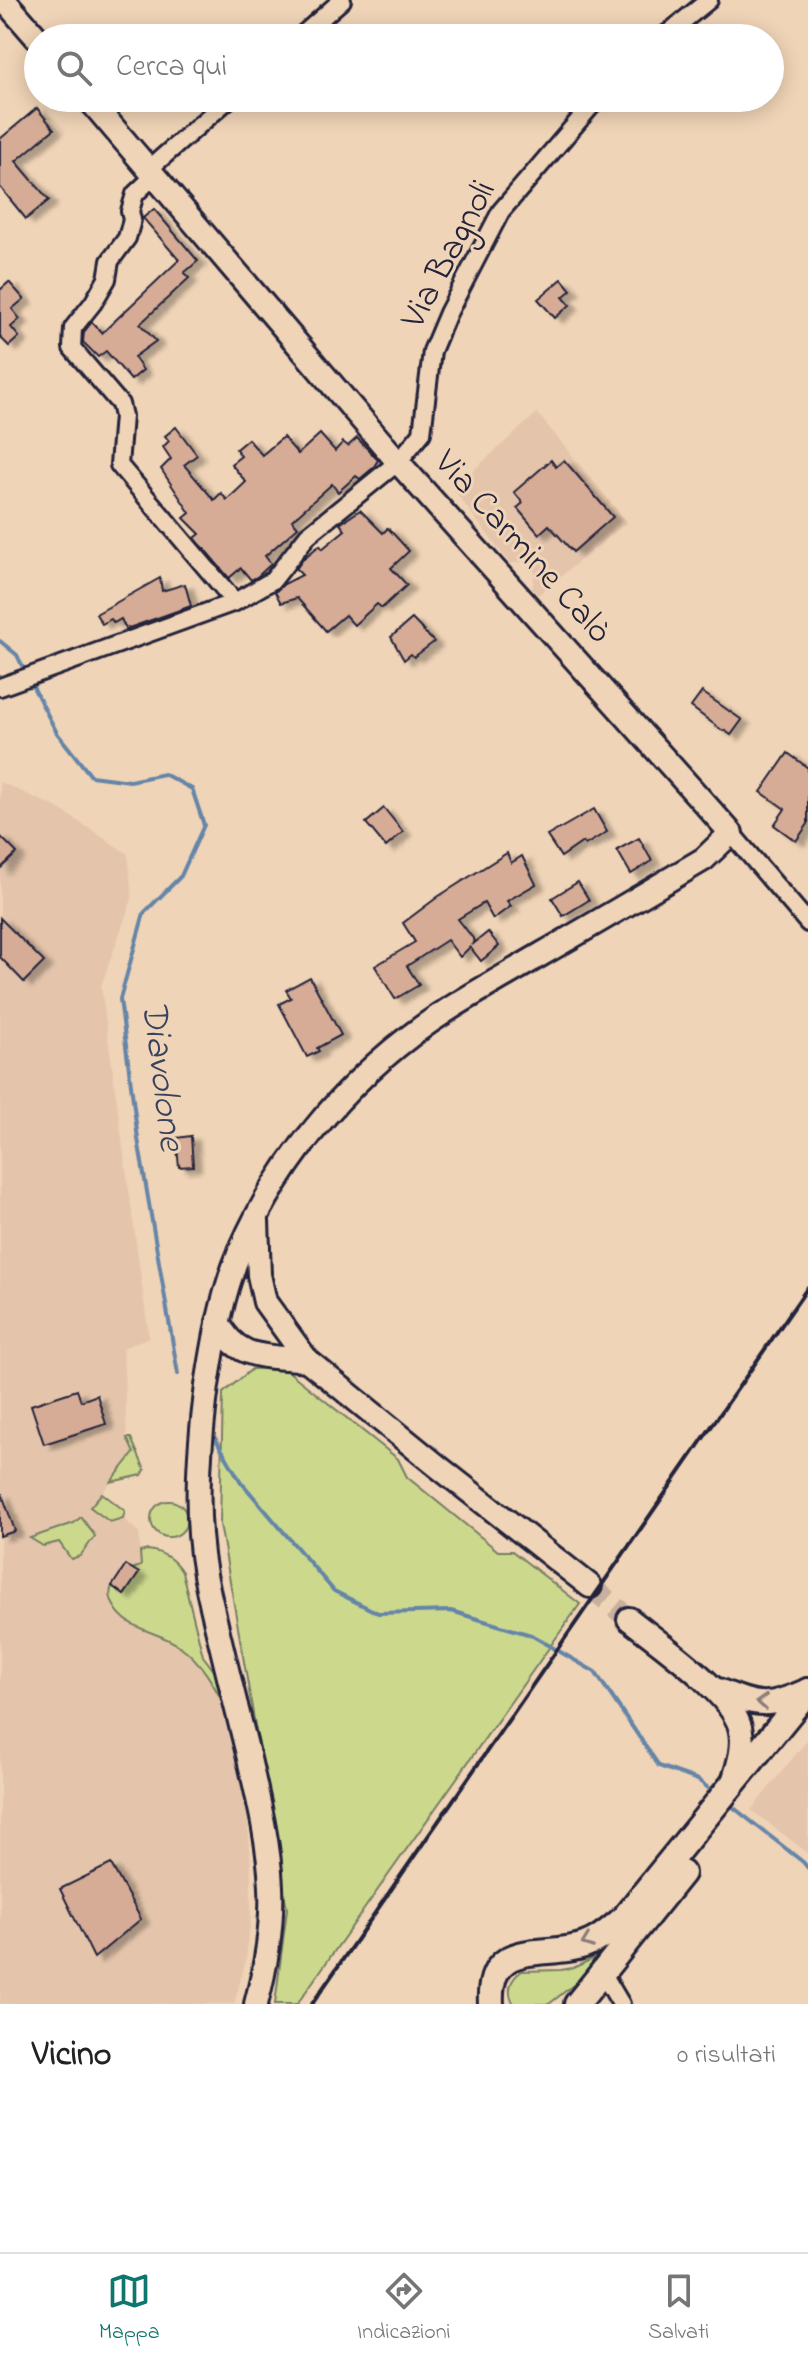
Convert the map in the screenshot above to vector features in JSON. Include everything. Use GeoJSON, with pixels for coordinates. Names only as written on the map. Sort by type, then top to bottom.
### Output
{"type":"FeatureCollection","features":[{"type":"Feature","properties":{"kind":"main road"},"geometry":{"type":"LineString","coordinates":[[577,2004],[808,1690]]}},
{"type":"Feature","properties":{"kind":"main road"},"geometry":{"type":"LineString","coordinates":[[491,2004],[490,1990],[494,1977],[511,1958],[526,1952],[587,1945],[623,1919],[808,1715]]}},
{"type":"Feature","properties":{"kind":"main road"},"geometry":{"type":"LineString","coordinates":[[499,2004],[496,1989],[501,1966]]}},
{"type":"Feature","properties":{"kind":"main road"},"geometry":{"type":"LineString","coordinates":[[567,2004],[599,1976]]}},
{"type":"Feature","properties":{"kind":"street"},"geometry":{"type":"LineString","coordinates":[[4,0],[25,24]]}},
{"type":"Feature","properties":{"kind":"street"},"geometry":{"type":"LineString","coordinates":[[315,24],[342,0]]}},
{"type":"Feature","properties":{"kind":"street"},"geometry":{"type":"LineString","coordinates":[[679,24],[709,0]]}},
{"type":"Feature","properties":{"kind":"street"},"geometry":{"type":"LineString","coordinates":[[100,112],[398,462]]}},
{"type":"Feature","properties":{"kind":"street"},"geometry":{"type":"LineString","coordinates":[[215,112],[152,172],[135,194],[127,238],[110,261],[107,279],[93,303],[73,328],[72,348],[120,404],[123,416],[119,465],[235,602]]}},
{"type":"Feature","properties":{"kind":"street","name":"Via Bagnoli"},"geometry":{"type":"LineString","coordinates":[[398,462],[422,433],[432,351],[448,313],[501,211],[586,112]]}},
{"type":"Feature","properties":{"kind":"street","name":"Via Carmine Calò"},"geometry":{"type":"LineString","coordinates":[[0,687],[235,602],[273,580],[308,535],[398,462],[808,923]]}},
{"type":"Feature","properties":{"kind":"street"},"geometry":{"type":"LineString","coordinates":[[256,2004],[265,1969],[271,1886],[256,1789],[207,1588],[199,1519],[206,1394],[220,1314],[240,1252],[257,1216],[291,1161],[356,1083],[396,1047],[445,1012],[704,859],[731,833]]}},
{"type":"Feature","properties":{"kind":"street"},"geometry":{"type":"LineString","coordinates":[[257,1216],[259,1275],[265,1302],[307,1360],[590,1586]]}},
{"type":"Feature","properties":{"kind":"street"},"geometry":{"type":"LineString","coordinates":[[220,1314],[232,1301],[265,1302]]}},
{"type":"Feature","properties":{"kind":"street"},"geometry":{"type":"LineString","coordinates":[[220,1314],[228,1338],[238,1349],[248,1354],[307,1360]]}},
{"type":"Feature","properties":{"kind":"street"},"geometry":{"type":"LineString","coordinates":[[206,1394],[232,1361],[248,1354]]}},
{"type":"Feature","properties":{"kind":"street"},"geometry":{"type":"LineString","coordinates":[[629,1619],[716,1689],[735,1716],[740,1727],[741,1752],[729,1800]]}},
{"type":"Feature","properties":{"kind":"street"},"geometry":{"type":"LineString","coordinates":[[716,1689],[746,1701],[772,1704],[808,1690]]}},
{"type":"Feature","properties":{"kind":"street"},"geometry":{"type":"LineString","coordinates":[[599,1976],[621,2004]]}},
{"type":"Feature","properties":{"kind":"shaded area"},"geometry":{"type":"Polygon","coordinates":[[[537,413],[627,522],[538,595],[532,589],[535,572],[525,561],[510,564],[453,489],[537,413]]]}},
{"type":"Feature","properties":{"kind":"shaded area"},"geometry":{"type":"Polygon","coordinates":[[[0,782],[58,808],[128,854],[132,899],[101,986],[149,1337],[123,1348],[127,1438],[134,1453],[100,1495],[139,1533],[141,1566],[180,1645],[213,1683],[225,1707],[231,1729],[246,1793],[251,1866],[251,1916],[246,1960],[234,2004],[0,2004],[0,782]]]}},
{"type":"Feature","properties":{"kind":"shaded area"},"geometry":{"type":"Polygon","coordinates":[[[808,1739],[808,1853],[751,1810],[808,1739]]]}},
{"type":"Feature","properties":{"kind":"green space"},"geometry":{"type":"Polygon","coordinates":[[[284,1368],[398,1459],[407,1477],[498,1551],[512,1551],[580,1604],[297,2004],[275,2004],[287,1909],[220,1524],[223,1393],[252,1369],[284,1368]]]}},
{"type":"Feature","properties":{"kind":"green space"},"geometry":{"type":"Polygon","coordinates":[[[127,1438],[131,1438],[145,1470],[142,1475],[111,1482],[134,1453],[127,1438]]]}},
{"type":"Feature","properties":{"kind":"green space"},"geometry":{"type":"Polygon","coordinates":[[[102,1493],[125,1511],[123,1518],[110,1522],[90,1507],[102,1493]]]}},
{"type":"Feature","properties":{"kind":"green space"},"geometry":{"type":"Polygon","coordinates":[[[169,1501],[182,1506],[187,1519],[182,1532],[169,1537],[156,1532],[151,1519],[156,1506],[169,1501]]]}},
{"type":"Feature","properties":{"kind":"green space"},"geometry":{"type":"Polygon","coordinates":[[[81,1517],[95,1536],[80,1556],[71,1559],[59,1542],[43,1546],[30,1538],[74,1523],[81,1517]]]}},
{"type":"Feature","properties":{"kind":"green space"},"geometry":{"type":"Polygon","coordinates":[[[148,1550],[168,1557],[182,1572],[203,1656],[218,1676],[225,1707],[207,1674],[188,1653],[172,1641],[126,1620],[113,1604],[110,1595],[112,1586],[125,1594],[138,1574],[132,1569],[141,1566],[140,1552],[148,1550]]]}},
{"type":"Feature","properties":{"kind":"green space"},"geometry":{"type":"Polygon","coordinates":[[[599,1956],[577,1982],[549,2004],[514,2004],[510,1986],[522,1971],[573,1968],[599,1956]]]}},
{"type":"Feature","properties":{"kind":"building"},"geometry":{"type":"Polygon","coordinates":[[[32,112],[40,112],[54,129],[16,161],[49,200],[26,219],[0,187],[0,139],[32,112]]]}},
{"type":"Feature","properties":{"kind":"building"},"geometry":{"type":"Polygon","coordinates":[[[154,209],[198,261],[184,273],[189,278],[140,324],[156,341],[134,357],[143,370],[131,380],[106,351],[98,357],[83,342],[84,332],[92,322],[102,333],[179,260],[143,218],[154,209]]]}},
{"type":"Feature","properties":{"kind":"building"},"geometry":{"type":"Polygon","coordinates":[[[562,279],[571,290],[563,297],[570,305],[555,318],[538,299],[562,279]]]}},
{"type":"Feature","properties":{"kind":"building"},"geometry":{"type":"Polygon","coordinates":[[[9,282],[24,299],[12,309],[20,319],[11,327],[19,337],[9,346],[0,337],[0,290],[9,282]]]}},
{"type":"Feature","properties":{"kind":"building"},"geometry":{"type":"Polygon","coordinates":[[[176,427],[197,455],[184,465],[214,500],[221,493],[227,500],[246,482],[231,464],[241,456],[236,449],[248,439],[262,455],[283,437],[298,454],[320,434],[335,451],[343,442],[348,446],[357,438],[378,460],[360,479],[356,476],[338,492],[332,484],[292,520],[298,527],[265,556],[271,564],[257,577],[251,580],[241,568],[229,578],[195,538],[200,534],[184,518],[190,513],[161,469],[171,459],[163,447],[169,441],[165,436],[176,427]]]}},
{"type":"Feature","properties":{"kind":"building"},"geometry":{"type":"Polygon","coordinates":[[[551,460],[556,467],[564,460],[613,517],[573,552],[549,525],[539,534],[517,508],[523,503],[514,492],[551,460]]]}},
{"type":"Feature","properties":{"kind":"building"},"geometry":{"type":"Polygon","coordinates":[[[360,510],[383,533],[388,528],[409,551],[391,568],[407,585],[382,608],[377,604],[354,625],[345,615],[326,631],[297,598],[281,603],[275,592],[302,575],[296,569],[304,558],[320,545],[322,549],[345,530],[340,524],[360,510]]]}},
{"type":"Feature","properties":{"kind":"building"},"geometry":{"type":"Polygon","coordinates":[[[160,578],[162,591],[185,584],[191,606],[126,629],[121,619],[114,623],[111,619],[102,624],[96,614],[160,578]]]}},
{"type":"Feature","properties":{"kind":"building"},"geometry":{"type":"Polygon","coordinates":[[[412,619],[434,642],[414,657],[411,654],[404,660],[391,637],[412,619]]]}},
{"type":"Feature","properties":{"kind":"building"},"geometry":{"type":"Polygon","coordinates":[[[702,692],[742,720],[731,735],[691,707],[702,692]]]}},
{"type":"Feature","properties":{"kind":"building"},"geometry":{"type":"Polygon","coordinates":[[[788,753],[808,768],[808,824],[796,841],[774,825],[785,809],[761,792],[788,753]]]}},
{"type":"Feature","properties":{"kind":"building"},"geometry":{"type":"Polygon","coordinates":[[[384,808],[403,832],[386,847],[366,823],[384,808]]]}},
{"type":"Feature","properties":{"kind":"building"},"geometry":{"type":"Polygon","coordinates":[[[594,809],[607,832],[585,845],[583,842],[561,857],[547,836],[594,809]]]}},
{"type":"Feature","properties":{"kind":"building"},"geometry":{"type":"Polygon","coordinates":[[[0,836],[17,853],[0,869],[0,836]]]}},
{"type":"Feature","properties":{"kind":"building"},"geometry":{"type":"Polygon","coordinates":[[[639,838],[652,861],[631,874],[617,850],[639,838]]]}},
{"type":"Feature","properties":{"kind":"building"},"geometry":{"type":"Polygon","coordinates":[[[507,853],[511,863],[522,856],[536,884],[507,901],[511,906],[493,919],[484,903],[458,919],[475,941],[472,945],[488,932],[499,946],[481,961],[470,947],[460,957],[447,940],[407,966],[419,985],[395,999],[375,966],[415,942],[403,923],[507,853]]]}},
{"type":"Feature","properties":{"kind":"building"},"geometry":{"type":"Polygon","coordinates":[[[578,882],[589,900],[563,916],[552,898],[578,882]]]}},
{"type":"Feature","properties":{"kind":"building"},"geometry":{"type":"Polygon","coordinates":[[[0,918],[44,962],[24,982],[0,957],[0,918]]]}},
{"type":"Feature","properties":{"kind":"building"},"geometry":{"type":"Polygon","coordinates":[[[310,977],[341,1035],[307,1057],[279,1004],[291,998],[286,990],[310,977]]]}},
{"type":"Feature","properties":{"kind":"building"},"geometry":{"type":"Polygon","coordinates":[[[191,1136],[193,1166],[179,1167],[176,1138],[191,1136]]]}},
{"type":"Feature","properties":{"kind":"building"},"geometry":{"type":"Polygon","coordinates":[[[77,1390],[81,1401],[97,1395],[106,1424],[44,1444],[31,1405],[77,1390]]]}},
{"type":"Feature","properties":{"kind":"building"},"geometry":{"type":"Polygon","coordinates":[[[0,1494],[15,1531],[0,1536],[0,1494]]]}},
{"type":"Feature","properties":{"kind":"building"},"geometry":{"type":"Polygon","coordinates":[[[126,1565],[139,1573],[124,1595],[112,1586],[126,1565]]]}},
{"type":"Feature","properties":{"kind":"building"},"geometry":{"type":"Polygon","coordinates":[[[111,1864],[141,1919],[94,1958],[60,1889],[111,1864]]]}},
{"type":"Feature","properties":{"kind":"waterway","name":"Diavolone"},"geometry":{"type":"LineString","coordinates":[[0,641],[17,655],[26,674]]}},
{"type":"Feature","properties":{"kind":"waterway","name":"Diavolone"},"geometry":{"type":"LineString","coordinates":[[30,681],[57,733],[91,776],[130,781],[164,774],[192,789],[204,825],[181,876],[144,913],[120,999],[138,1139],[178,1374]]}},
{"type":"Feature","properties":{"kind":"waterway","name":"Diavolone"},"geometry":{"type":"LineString","coordinates":[[215,1438],[241,1482],[334,1591],[378,1613],[451,1611],[531,1635],[595,1672],[659,1766],[698,1780],[716,1794]]}},
{"type":"Feature","properties":{"kind":"waterway","name":"Diavolone"},"geometry":{"type":"LineString","coordinates":[[729,1804],[808,1868]]}},
{"type":"Feature","properties":{"kind":"tunnel"},"geometry":{"type":"LineString","coordinates":[[590,1586],[629,1619]]}},
{"type":"Feature","properties":{"kind":"railway"},"geometry":{"type":"LineString","coordinates":[[312,2004],[808,1287]]}}]}
